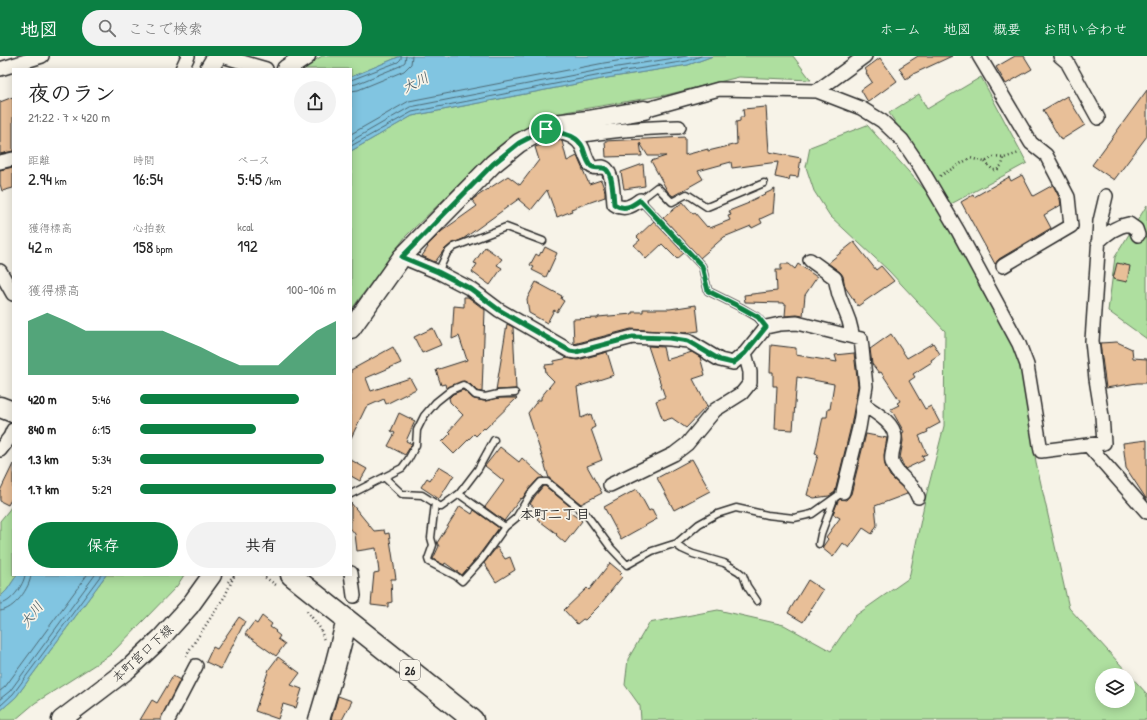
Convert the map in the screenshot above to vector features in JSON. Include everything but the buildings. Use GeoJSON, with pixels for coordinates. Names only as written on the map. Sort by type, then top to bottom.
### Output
{"type":"FeatureCollection","features":[{"type":"Feature","properties":{"kind":"main road"},"geometry":{"type":"LineString","coordinates":[[0,407],[12,412]]}},
{"type":"Feature","properties":{"kind":"main road","name":"26"},"geometry":{"type":"LineString","coordinates":[[285,581],[347,620],[473,720]]}},
{"type":"Feature","properties":{"kind":"main road"},"geometry":{"type":"LineString","coordinates":[[319,720],[347,620]]}},
{"type":"Feature","properties":{"kind":"street"},"geometry":{"type":"LineString","coordinates":[[0,69],[42,56]]}},
{"type":"Feature","properties":{"kind":"street"},"geometry":{"type":"LineString","coordinates":[[182,68],[188,56]]}},
{"type":"Feature","properties":{"kind":"street"},"geometry":{"type":"LineString","coordinates":[[210,68],[217,56]]}},
{"type":"Feature","properties":{"kind":"street"},"geometry":{"type":"LineString","coordinates":[[222,56],[263,68]]}},
{"type":"Feature","properties":{"kind":"street"},"geometry":{"type":"LineString","coordinates":[[288,68],[306,56]]}},
{"type":"Feature","properties":{"kind":"street"},"geometry":{"type":"LineString","coordinates":[[817,91],[865,56]]}},
{"type":"Feature","properties":{"kind":"street"},"geometry":{"type":"LineString","coordinates":[[979,56],[1031,144],[1046,155],[1068,197],[1071,226],[1003,266]]}},
{"type":"Feature","properties":{"kind":"street"},"geometry":{"type":"LineString","coordinates":[[1060,56],[1067,62],[1098,118]]}},
{"type":"Feature","properties":{"kind":"street"},"geometry":{"type":"LineString","coordinates":[[352,328],[402,257],[493,164],[519,143],[554,124],[588,120],[644,110],[719,89],[817,91],[861,108],[882,121],[902,140],[920,165],[958,231],[1019,344],[1027,365],[1042,451],[1104,443],[1092,341],[1100,221],[1106,196]]}},
{"type":"Feature","properties":{"kind":"street"},"geometry":{"type":"LineString","coordinates":[[572,137],[605,131],[635,128],[679,127]]}},
{"type":"Feature","properties":{"kind":"street"},"geometry":{"type":"LineString","coordinates":[[546,129],[572,137],[580,142],[590,165],[594,168],[604,168],[608,171],[611,177],[614,204],[618,207],[625,208],[632,206],[640,200]]}},
{"type":"Feature","properties":{"kind":"street"},"geometry":{"type":"LineString","coordinates":[[0,162],[12,159]]}},
{"type":"Feature","properties":{"kind":"street"},"geometry":{"type":"LineString","coordinates":[[1098,242],[1106,234],[1120,225],[1129,224],[1136,229],[1138,235]]}},
{"type":"Feature","properties":{"kind":"street"},"geometry":{"type":"LineString","coordinates":[[402,257],[438,272],[471,289],[499,310],[570,351],[576,352],[633,337],[669,338],[688,341],[720,360],[733,363],[745,353],[766,327],[780,324],[797,323],[861,339],[866,386],[859,428],[838,496]]}},
{"type":"Feature","properties":{"kind":"street"},"geometry":{"type":"LineString","coordinates":[[810,260],[835,278],[839,295],[850,321],[853,337]]}},
{"type":"Feature","properties":{"kind":"street"},"geometry":{"type":"LineString","coordinates":[[0,271],[12,292]]}},
{"type":"Feature","properties":{"kind":"street"},"geometry":{"type":"LineString","coordinates":[[610,485],[674,454],[687,444],[715,410],[742,393],[750,383],[750,372],[745,353]]}},
{"type":"Feature","properties":{"kind":"street"},"geometry":{"type":"LineString","coordinates":[[863,404],[884,418],[890,425],[895,436],[892,462],[898,474],[914,486],[918,496]]}},
{"type":"Feature","properties":{"kind":"street"},"geometry":{"type":"LineString","coordinates":[[0,450],[12,432]]}},
{"type":"Feature","properties":{"kind":"street"},"geometry":{"type":"LineString","coordinates":[[1088,445],[1147,512]]}},
{"type":"Feature","properties":{"kind":"street","name":"本町宮口下線"},"geometry":{"type":"LineString","coordinates":[[61,720],[134,664],[161,638],[189,607],[211,576]]}},
{"type":"Feature","properties":{"kind":"street"},"geometry":{"type":"LineString","coordinates":[[351,576],[354,596]]}},
{"type":"Feature","properties":{"kind":"street"},"geometry":{"type":"LineString","coordinates":[[168,720],[193,671]]}},
{"type":"Feature","properties":{"kind":"lane"},"geometry":{"type":"LineString","coordinates":[[764,183],[707,207],[687,194],[672,202],[658,186],[640,200],[702,266],[708,291],[758,317],[766,327]]}},
{"type":"Feature","properties":{"kind":"lane"},"geometry":{"type":"LineString","coordinates":[[438,272],[447,253],[454,248],[506,227],[543,241]]}},
{"type":"Feature","properties":{"kind":"lane"},"geometry":{"type":"LineString","coordinates":[[352,493],[402,468],[416,445],[417,430],[424,416],[436,402],[451,390],[463,385],[475,394],[485,397],[498,394],[515,393]]}},
{"type":"Feature","properties":{"kind":"lane"},"geometry":{"type":"LineString","coordinates":[[384,477],[402,494],[422,495],[441,507],[459,494],[478,469],[494,440]]}},
{"type":"Feature","properties":{"kind":"lane"},"geometry":{"type":"LineString","coordinates":[[435,503],[431,538],[433,546],[428,559],[430,562],[456,576],[462,581],[482,559],[505,527],[516,518],[531,492],[541,482],[547,482],[586,514],[611,548],[627,565],[652,551],[675,544],[699,524],[717,514],[736,508],[767,515],[794,518],[812,514],[838,496]]}},
{"type":"Feature","properties":{"kind":"lane"},"geometry":{"type":"LineString","coordinates":[[459,494],[505,527]]}},
{"type":"Feature","properties":{"kind":"lane"},"geometry":{"type":"LineString","coordinates":[[820,544],[821,534],[838,496]]}},
{"type":"Feature","properties":{"kind":"lane"},"geometry":{"type":"LineString","coordinates":[[675,544],[693,554],[724,563],[738,571],[743,575],[747,586],[757,601]]}},
{"type":"Feature","properties":{"kind":"path"},"geometry":{"type":"LineString","coordinates":[[985,162],[993,156],[1004,158],[1019,153]]}},
{"type":"Feature","properties":{"kind":"path"},"geometry":{"type":"LineString","coordinates":[[929,182],[970,158],[985,162],[993,170],[997,170],[1002,165],[1004,158]]}},
{"type":"Feature","properties":{"kind":"path"},"geometry":{"type":"LineString","coordinates":[[193,671],[182,665],[190,649],[225,596],[235,576]]}},
{"type":"Feature","properties":{"kind":"path"},"geometry":{"type":"LineString","coordinates":[[266,576],[285,581]]}},
{"type":"Feature","properties":{"kind":"path"},"geometry":{"type":"LineString","coordinates":[[306,610],[320,628],[324,642]]}},
{"type":"Feature","properties":{"kind":"green space"},"geometry":{"type":"Polygon","coordinates":[[[322,56],[401,56],[352,77],[352,68],[303,68],[322,56]]]}},
{"type":"Feature","properties":{"kind":"green space"},"geometry":{"type":"Polygon","coordinates":[[[713,56],[793,56],[811,80],[739,77],[666,95],[565,112],[511,142],[477,167],[406,236],[352,309],[352,150],[412,116],[607,78],[688,65],[713,56]]]}},
{"type":"Feature","properties":{"kind":"green space"},"geometry":{"type":"Polygon","coordinates":[[[981,77],[1027,163],[951,204],[889,113],[919,94],[927,109],[981,77]]]}},
{"type":"Feature","properties":{"kind":"green space"},"geometry":{"type":"Polygon","coordinates":[[[867,125],[949,217],[982,291],[1015,348],[1021,371],[1036,462],[1069,608],[1123,668],[1095,668],[1095,708],[1135,708],[1135,681],[1147,694],[1147,720],[641,720],[640,706],[625,685],[628,659],[649,623],[718,610],[784,625],[831,651],[855,616],[909,578],[925,500],[944,426],[945,331],[888,270],[830,216],[814,191],[806,167],[810,147],[867,125]]]}},
{"type":"Feature","properties":{"kind":"green space"},"geometry":{"type":"Polygon","coordinates":[[[1147,205],[1147,339],[1108,311],[1115,257],[1147,205]]]}},
{"type":"Feature","properties":{"kind":"green space"},"geometry":{"type":"Polygon","coordinates":[[[12,505],[12,576],[16,576],[7,590],[0,597],[0,521],[12,505]]]}},
{"type":"Feature","properties":{"kind":"green space"},"geometry":{"type":"Polygon","coordinates":[[[105,576],[183,576],[177,586],[110,655],[35,703],[15,720],[0,720],[0,711],[16,697],[105,576]]]}},
{"type":"Feature","properties":{"kind":"water","name":"大川"},"geometry":{"type":"Polygon","coordinates":[[[401,56],[713,56],[688,65],[607,78],[412,116],[352,150],[352,77],[401,56]]]}},
{"type":"Feature","properties":{"kind":"water","name":"大川"},"geometry":{"type":"Polygon","coordinates":[[[16,576],[105,576],[16,697],[0,711],[0,597],[7,590],[16,576]]]}},
{"type":"Feature","properties":{"kind":"district","name":"本町二丁目"},"geometry":{"type":"Point","coordinates":[555,513]}},
{"type":"Feature","properties":{"kind":"route"},"geometry":{"type":"LineString","coordinates":[[546,129],[575,138],[580,142],[590,165],[594,168],[604,168],[608,171],[611,177],[614,204],[618,207],[625,208],[632,206],[640,200],[702,266],[708,291],[758,317],[766,327],[745,353],[733,363],[720,360],[688,341],[669,338],[633,337],[576,352],[570,351],[499,310],[471,289],[438,272],[402,257],[493,164],[519,143],[546,129]]}}]}
